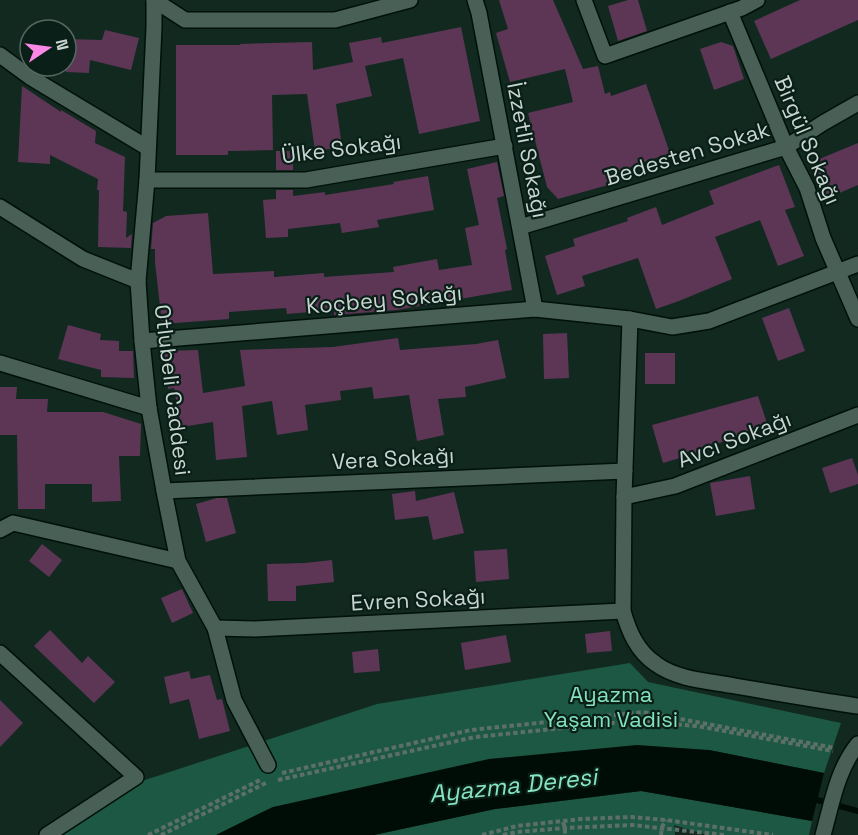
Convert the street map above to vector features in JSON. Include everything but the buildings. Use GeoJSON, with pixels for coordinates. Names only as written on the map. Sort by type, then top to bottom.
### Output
{"type":"FeatureCollection","features":[{"type":"Feature","properties":{"kind":"street"},"geometry":{"type":"LineString","coordinates":[[154,0],[185,20],[335,20],[410,0]]}},
{"type":"Feature","properties":{"kind":"street","name":"Otlubeli Caddesi"},"geometry":{"type":"LineString","coordinates":[[154,0],[147,180],[138,281],[149,408],[178,561],[214,628],[234,700],[271,772]]}},
{"type":"Feature","properties":{"kind":"street","name":"İzzetli Sokağı"},"geometry":{"type":"LineString","coordinates":[[475,0],[536,309]]}},
{"type":"Feature","properties":{"kind":"street"},"geometry":{"type":"LineString","coordinates":[[584,0],[605,56],[742,8],[757,0]]}},
{"type":"Feature","properties":{"kind":"street","name":"Birgül Sokağı"},"geometry":{"type":"LineString","coordinates":[[730,12],[786,147],[807,188],[823,238],[858,319]]}},
{"type":"Feature","properties":{"kind":"street"},"geometry":{"type":"LineString","coordinates":[[0,55],[30,77],[148,148]]}},
{"type":"Feature","properties":{"kind":"street","name":"Bedesten Sokak"},"geometry":{"type":"LineString","coordinates":[[520,227],[786,147],[858,104]]}},
{"type":"Feature","properties":{"kind":"street","name":"Ülke Sokağı"},"geometry":{"type":"LineString","coordinates":[[147,180],[306,180],[505,146]]}},
{"type":"Feature","properties":{"kind":"street"},"geometry":{"type":"LineString","coordinates":[[0,207],[83,259],[138,281]]}},
{"type":"Feature","properties":{"kind":"street","name":"Koçbey Sokağı"},"geometry":{"type":"LineString","coordinates":[[142,341],[536,309],[630,319],[672,327],[709,321],[858,264]]}},
{"type":"Feature","properties":{"kind":"street"},"geometry":{"type":"LineString","coordinates":[[630,319],[623,611],[628,628],[637,645],[646,656],[671,672],[697,679],[858,706]]}},
{"type":"Feature","properties":{"kind":"street"},"geometry":{"type":"LineString","coordinates":[[0,363],[149,408]]}},
{"type":"Feature","properties":{"kind":"street","name":"Avcı Sokağı"},"geometry":{"type":"LineString","coordinates":[[624,497],[675,486],[858,415]]}},
{"type":"Feature","properties":{"kind":"street","name":"Vera Sokağı"},"geometry":{"type":"LineString","coordinates":[[164,491],[626,471]]}},
{"type":"Feature","properties":{"kind":"street"},"geometry":{"type":"LineString","coordinates":[[0,530],[13,523],[178,561]]}},
{"type":"Feature","properties":{"kind":"street","name":"Evren Sokağı"},"geometry":{"type":"LineString","coordinates":[[214,628],[255,630],[623,611]]}},
{"type":"Feature","properties":{"kind":"street"},"geometry":{"type":"LineString","coordinates":[[0,653],[136,777],[47,835]]}},
{"type":"Feature","properties":{"kind":"street"},"geometry":{"type":"LineString","coordinates":[[824,835],[841,770],[853,750]]}},
{"type":"Feature","properties":{"kind":"path"},"geometry":{"type":"LineString","coordinates":[[148,835],[271,772],[471,730],[643,712],[853,750]]}},
{"type":"Feature","properties":{"kind":"path"},"geometry":{"type":"LineString","coordinates":[[161,835],[271,781],[475,737],[632,721],[697,726],[853,750]]}},
{"type":"Feature","properties":{"kind":"path"},"geometry":{"type":"LineString","coordinates":[[482,835],[517,826],[581,819],[631,818],[666,820],[773,835]]}},
{"type":"Feature","properties":{"kind":"path"},"geometry":{"type":"LineString","coordinates":[[661,835],[666,820]]}},
{"type":"Feature","properties":{"kind":"path"},"geometry":{"type":"LineString","coordinates":[[562,822],[565,835]]}},
{"type":"Feature","properties":{"kind":"path"},"geometry":{"type":"LineString","coordinates":[[503,835],[565,828],[632,825],[725,835]]}},
{"type":"Feature","properties":{"kind":"green space","name":"Ayazma Yaşam Vadisi"},"geometry":{"type":"Polygon","coordinates":[[[630,663],[648,682],[841,723],[824,773],[709,750],[273,807],[216,835],[58,835],[142,781],[377,704],[630,663]]]}},
{"type":"Feature","properties":{"kind":"green space","name":"Ayazma Yaşam Vadisi"},"geometry":{"type":"Polygon","coordinates":[[[641,791],[812,821],[809,835],[707,835],[674,825],[675,835],[374,835],[495,809],[641,791]]]}},
{"type":"Feature","properties":{"kind":"water"},"geometry":{"type":"Polygon","coordinates":[[[637,745],[709,750],[824,773],[812,821],[641,791],[495,809],[374,835],[216,835],[273,807],[489,759],[637,745]]]}},
{"type":"Feature","properties":{"kind":"waterway","name":"Ayazma Deresi"},"geometry":{"type":"LineString","coordinates":[[810,798],[858,811]]}}]}
